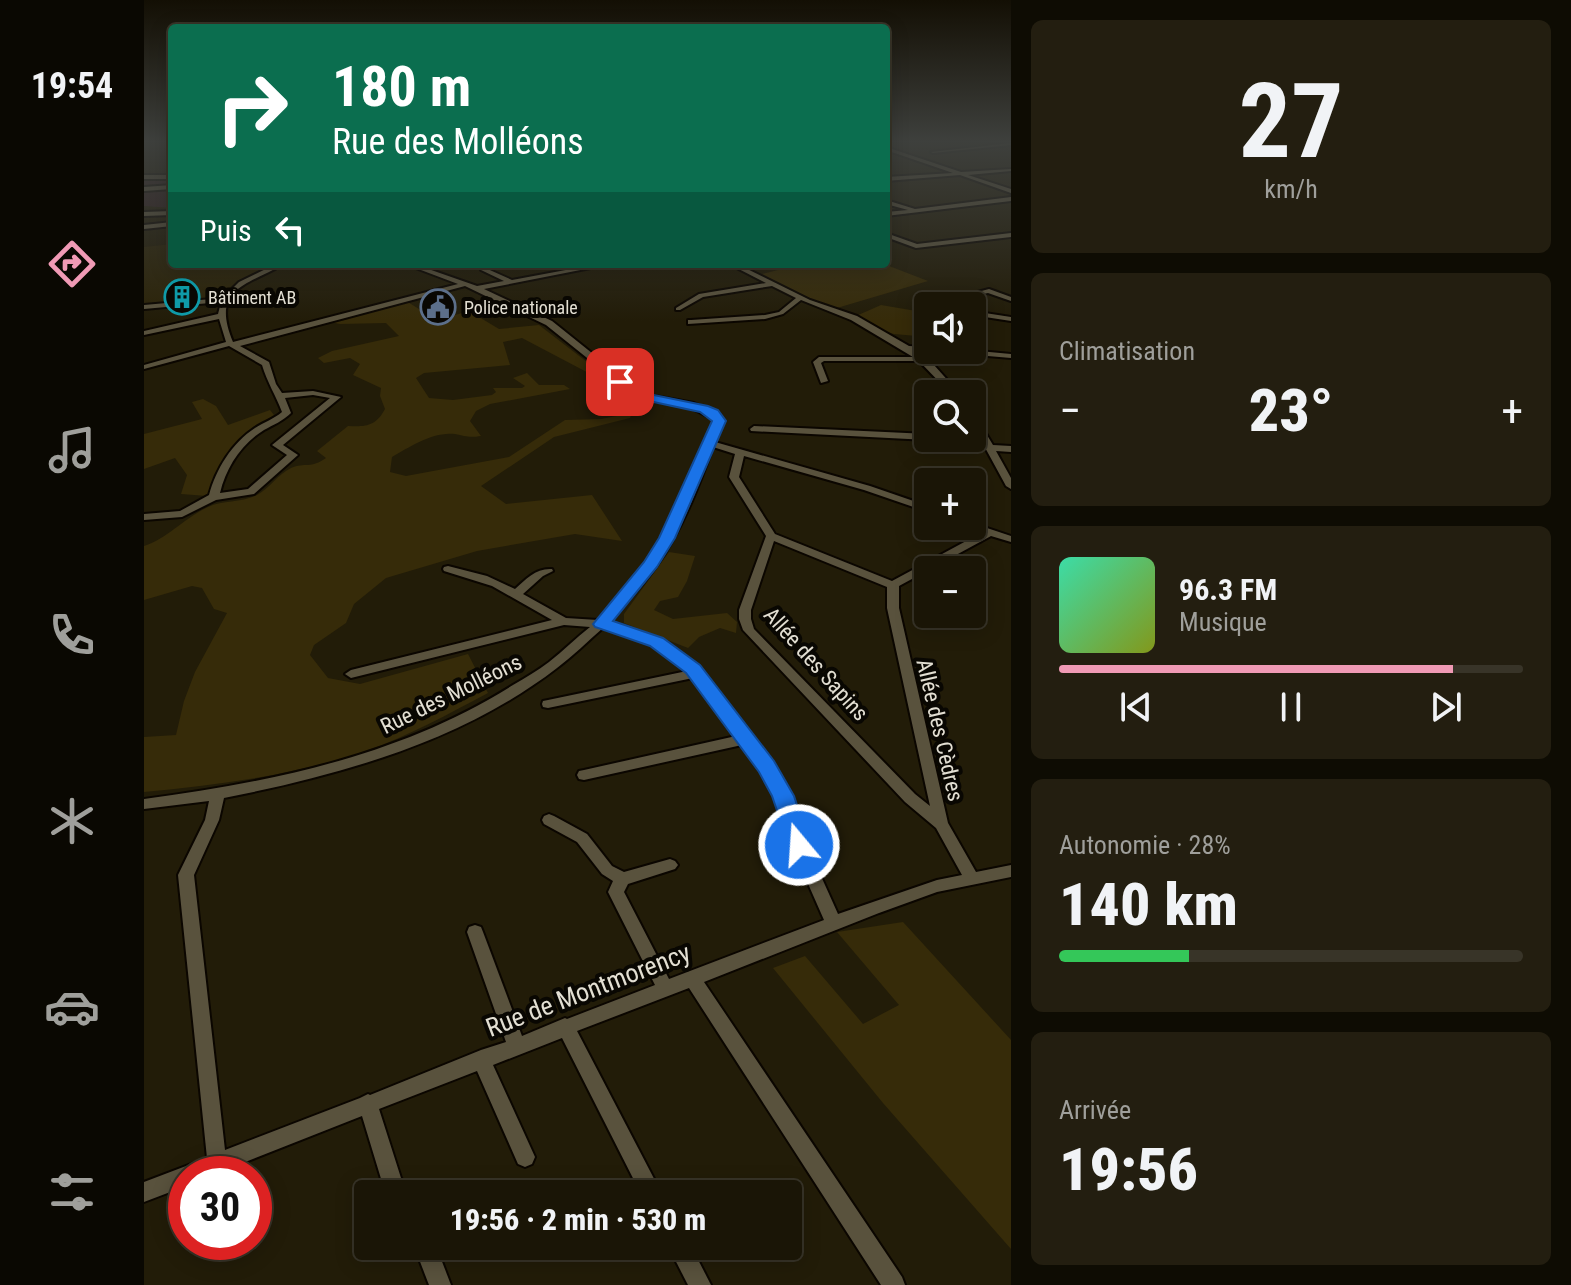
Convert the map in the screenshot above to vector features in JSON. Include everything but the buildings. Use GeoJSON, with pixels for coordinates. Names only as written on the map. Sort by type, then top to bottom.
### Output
{"type":"FeatureCollection","features":[{"type":"Feature","properties":{"kind":"street"},"geometry":{"type":"LineString","coordinates":[[890,214],[996,201]]}},
{"type":"Feature","properties":{"kind":"street"},"geometry":{"type":"LineString","coordinates":[[890,203],[919,211]]}},
{"type":"Feature","properties":{"kind":"street"},"geometry":{"type":"LineString","coordinates":[[144,214],[168,213]]}},
{"type":"Feature","properties":{"kind":"street"},"geometry":{"type":"LineString","coordinates":[[144,227],[168,224]]}},
{"type":"Feature","properties":{"kind":"street"},"geometry":{"type":"LineString","coordinates":[[890,237],[916,246],[1011,235]]}},
{"type":"Feature","properties":{"kind":"street"},"geometry":{"type":"LineString","coordinates":[[890,243],[899,241]]}},
{"type":"Feature","properties":{"kind":"street"},"geometry":{"type":"LineString","coordinates":[[214,497],[216,481],[254,432],[287,413],[266,364],[232,344],[221,328],[224,300],[240,283],[272,268]]}},
{"type":"Feature","properties":{"kind":"street"},"geometry":{"type":"LineString","coordinates":[[419,268],[477,288],[549,323],[640,396],[713,413],[719,421],[711,444],[914,504]]}},
{"type":"Feature","properties":{"kind":"street"},"geometry":{"type":"LineString","coordinates":[[477,288],[587,268]]}},
{"type":"Feature","properties":{"kind":"street"},"geometry":{"type":"LineString","coordinates":[[740,268],[800,298],[854,318],[914,354]]}},
{"type":"Feature","properties":{"kind":"street"},"geometry":{"type":"LineString","coordinates":[[483,269],[512,282]]}},
{"type":"Feature","properties":{"kind":"street"},"geometry":{"type":"LineString","coordinates":[[144,367],[465,284]]}},
{"type":"Feature","properties":{"kind":"street"},"geometry":{"type":"LineString","coordinates":[[678,309],[701,295],[772,284]]}},
{"type":"Feature","properties":{"kind":"street"},"geometry":{"type":"LineString","coordinates":[[984,292],[1011,299]]}},
{"type":"Feature","properties":{"kind":"street"},"geometry":{"type":"LineString","coordinates":[[691,322],[765,317],[781,313],[800,298]]}},
{"type":"Feature","properties":{"kind":"street"},"geometry":{"type":"LineString","coordinates":[[144,307],[224,300]]}},
{"type":"Feature","properties":{"kind":"street"},"geometry":{"type":"LineString","coordinates":[[986,315],[1011,319]]}},
{"type":"Feature","properties":{"kind":"street"},"geometry":{"type":"LineString","coordinates":[[144,333],[221,316]]}},
{"type":"Feature","properties":{"kind":"street"},"geometry":{"type":"LineString","coordinates":[[907,348],[914,348]]}},
{"type":"Feature","properties":{"kind":"street"},"geometry":{"type":"LineString","coordinates":[[986,354],[1011,356]]}},
{"type":"Feature","properties":{"kind":"street"},"geometry":{"type":"LineString","coordinates":[[824,381],[817,362],[822,359],[914,359]]}},
{"type":"Feature","properties":{"kind":"street"},"geometry":{"type":"LineString","coordinates":[[926,364],[942,380]]}},
{"type":"Feature","properties":{"kind":"street"},"geometry":{"type":"LineString","coordinates":[[144,517],[182,514],[214,497],[251,492],[293,455],[277,445],[337,397],[313,393],[280,396]]}},
{"type":"Feature","properties":{"kind":"street"},"geometry":{"type":"LineString","coordinates":[[754,429],[914,436]]}},
{"type":"Feature","properties":{"kind":"street"},"geometry":{"type":"LineString","coordinates":[[986,441],[1010,482]]}},
{"type":"Feature","properties":{"kind":"street","name":"Rue des Molléons"},"geometry":{"type":"LineString","coordinates":[[144,804],[217,795],[314,774],[424,736],[546,672],[602,624],[651,564],[711,444]]}},
{"type":"Feature","properties":{"kind":"street"},"geometry":{"type":"LineString","coordinates":[[988,444],[1011,449]]}},
{"type":"Feature","properties":{"kind":"street"},"geometry":{"type":"LineString","coordinates":[[740,452],[734,477],[771,536],[893,585],[990,532]]}},
{"type":"Feature","properties":{"kind":"street"},"geometry":{"type":"LineString","coordinates":[[986,531],[1011,539]]}},
{"type":"Feature","properties":{"kind":"street","name":"Allée des Sapins"},"geometry":{"type":"LineString","coordinates":[[771,536],[745,610],[749,630],[910,798],[941,824],[972,878]]}},
{"type":"Feature","properties":{"kind":"street"},"geometry":{"type":"LineString","coordinates":[[448,569],[476,575],[564,621],[602,624],[657,642],[696,673],[746,739],[783,796],[799,845],[834,923]]}},
{"type":"Feature","properties":{"kind":"street"},"geometry":{"type":"LineString","coordinates":[[516,594],[539,574],[548,571]]}},
{"type":"Feature","properties":{"kind":"street","name":"Allée des Cèdres"},"geometry":{"type":"LineString","coordinates":[[893,585],[893,608],[941,824]]}},
{"type":"Feature","properties":{"kind":"street"},"geometry":{"type":"LineString","coordinates":[[351,674],[564,621]]}},
{"type":"Feature","properties":{"kind":"street"},"geometry":{"type":"LineString","coordinates":[[548,704],[696,673]]}},
{"type":"Feature","properties":{"kind":"street"},"geometry":{"type":"LineString","coordinates":[[584,775],[746,739]]}},
{"type":"Feature","properties":{"kind":"street"},"geometry":{"type":"LineString","coordinates":[[216,1156],[186,875],[212,820],[217,795]]}},
{"type":"Feature","properties":{"kind":"street"},"geometry":{"type":"LineString","coordinates":[[549,820],[582,838],[607,870],[622,879],[670,865]]}},
{"type":"Feature","properties":{"kind":"street","name":"Rue de Montmorency"},"geometry":{"type":"LineString","coordinates":[[235,1156],[834,923],[937,886],[1011,871]]}},
{"type":"Feature","properties":{"kind":"street"},"geometry":{"type":"LineString","coordinates":[[622,879],[616,892],[665,988]]}},
{"type":"Feature","properties":{"kind":"street"},"geometry":{"type":"LineString","coordinates":[[475,932],[516,1045]]}},
{"type":"Feature","properties":{"kind":"street"},"geometry":{"type":"LineString","coordinates":[[692,978],[894,1285]]}},
{"type":"Feature","properties":{"kind":"street"},"geometry":{"type":"LineString","coordinates":[[565,1026],[645,1180]]}},
{"type":"Feature","properties":{"kind":"street"},"geometry":{"type":"LineString","coordinates":[[481,1059],[525,1157]]}},
{"type":"Feature","properties":{"kind":"street"},"geometry":{"type":"LineString","coordinates":[[368,1103],[391,1180]]}},
{"type":"Feature","properties":{"kind":"street","name":"Rue de Montmorency"},"geometry":{"type":"LineString","coordinates":[[144,1192],[168,1183]]}},
{"type":"Feature","properties":{"kind":"street"},"geometry":{"type":"LineString","coordinates":[[430,1260],[440,1285]]}},
{"type":"Feature","properties":{"kind":"street"},"geometry":{"type":"LineString","coordinates":[[687,1260],[700,1285]]}},
{"type":"Feature","properties":{"kind":"shaded area"},"geometry":{"type":"Polygon","coordinates":[[[144,201],[168,201],[168,208],[144,206],[144,201]]]}},
{"type":"Feature","properties":{"kind":"shaded area"},"geometry":{"type":"Polygon","coordinates":[[[168,244],[168,268],[268,268],[237,282],[213,300],[144,306],[144,247],[168,244]]]}},
{"type":"Feature","properties":{"kind":"shaded area"},"geometry":{"type":"Polygon","coordinates":[[[890,266],[928,281],[837,308],[811,300],[758,275],[786,268],[890,266]]]}},
{"type":"Feature","properties":{"kind":"shaded area"},"geometry":{"type":"Polygon","coordinates":[[[406,301],[437,320],[469,311],[499,329],[539,325],[609,379],[598,378],[522,338],[503,342],[510,365],[424,373],[416,378],[429,398],[453,400],[492,395],[496,392],[493,388],[522,388],[525,386],[513,378],[527,373],[539,385],[564,385],[570,389],[490,404],[476,411],[470,421],[481,436],[447,434],[430,437],[392,457],[390,472],[406,476],[509,457],[565,420],[601,419],[632,413],[630,418],[554,437],[481,486],[506,504],[592,495],[622,541],[575,534],[477,551],[386,578],[354,604],[346,623],[314,645],[310,655],[328,678],[360,684],[468,654],[488,693],[398,739],[312,767],[256,778],[144,792],[144,737],[176,735],[195,672],[227,613],[214,609],[202,588],[192,586],[144,600],[144,546],[208,507],[251,498],[291,468],[321,461],[326,458],[317,451],[348,426],[365,426],[378,419],[385,409],[380,396],[381,388],[353,375],[360,364],[350,358],[324,363],[318,358],[332,351],[399,336],[386,323],[340,324],[325,321],[406,301]]]}},
{"type":"Feature","properties":{"kind":"shaded area"},"geometry":{"type":"Polygon","coordinates":[[[881,305],[914,311],[914,336],[879,330],[856,316],[881,305]]]}},
{"type":"Feature","properties":{"kind":"shaded area"},"geometry":{"type":"Polygon","coordinates":[[[203,399],[216,406],[228,425],[270,410],[274,415],[233,450],[218,471],[207,496],[181,494],[187,475],[175,458],[144,469],[144,434],[202,419],[192,402],[203,399]]]}},
{"type":"Feature","properties":{"kind":"shaded area"},"geometry":{"type":"Polygon","coordinates":[[[669,552],[695,556],[678,597],[660,601],[654,610],[673,619],[727,613],[737,622],[736,633],[720,628],[699,637],[688,648],[624,623],[624,614],[669,552]]]}},
{"type":"Feature","properties":{"kind":"shaded area"},"geometry":{"type":"Polygon","coordinates":[[[903,922],[1011,1040],[1011,1249],[883,1103],[773,968],[805,956],[863,1024],[899,1005],[837,932],[903,922]]]}},
{"type":"Feature","properties":{"kind":"place","name":"Bâtiment AB"},"geometry":{"type":"Point","coordinates":[182,297]}},
{"type":"Feature","properties":{"kind":"place","name":"Police nationale"},"geometry":{"type":"Point","coordinates":[438,307]}},
{"type":"Feature","properties":{"kind":"route"},"geometry":{"type":"LineString","coordinates":[[620,382],[640,396],[704,409],[713,413],[719,421],[667,538],[651,564],[602,624],[657,642],[693,669],[766,767],[783,796],[799,845]]}}]}
